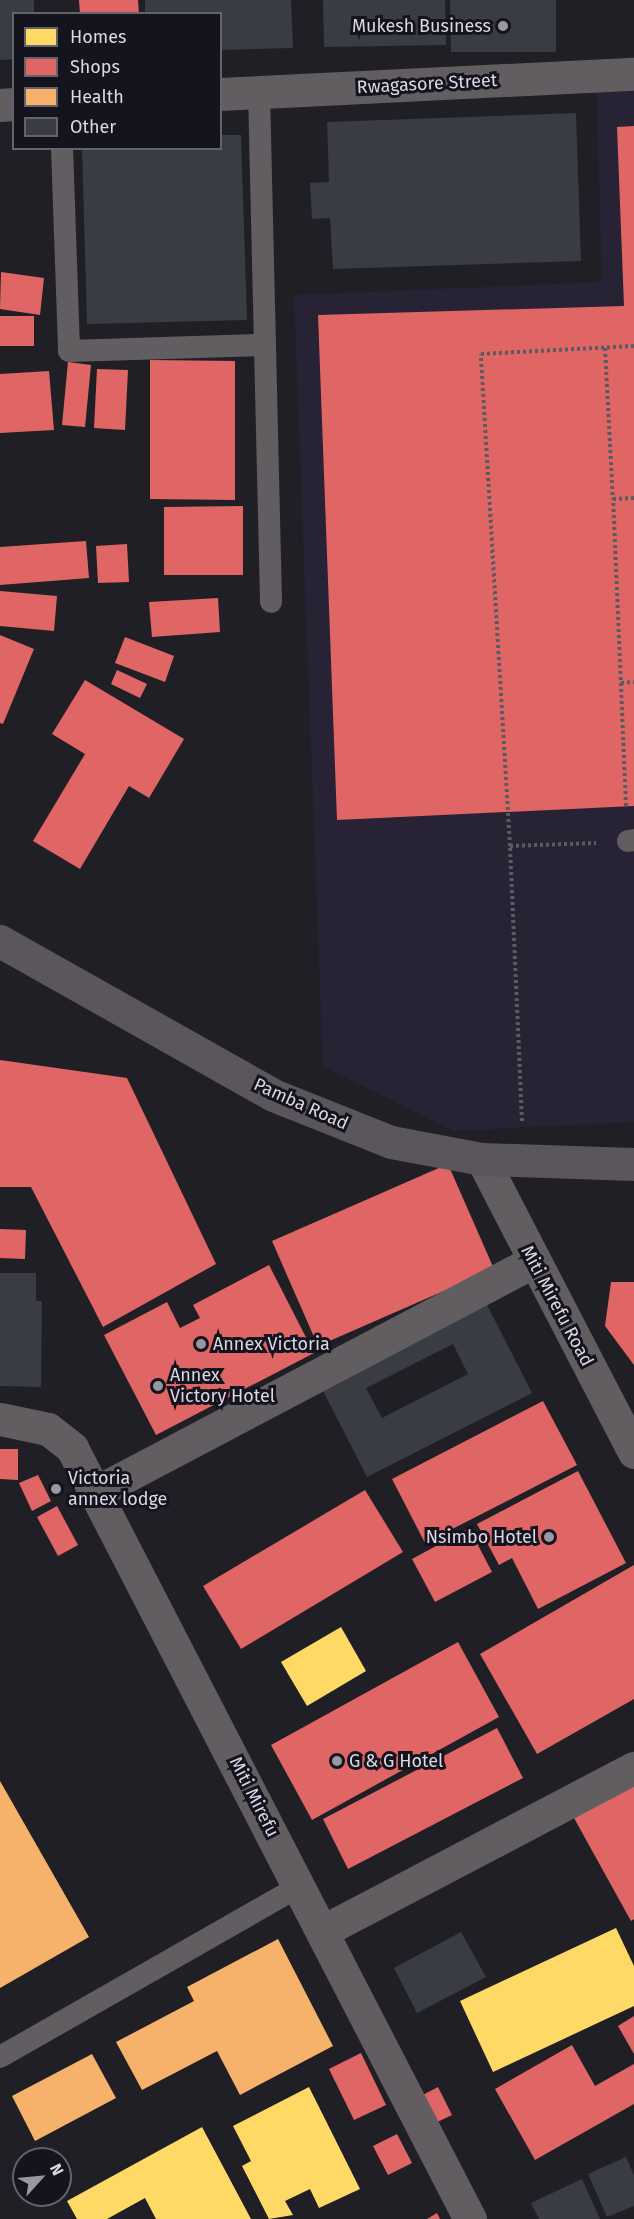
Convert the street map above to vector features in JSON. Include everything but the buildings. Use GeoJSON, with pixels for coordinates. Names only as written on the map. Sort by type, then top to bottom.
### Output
{"type":"FeatureCollection","features":[{"type":"Feature","properties":{"kind":"main road","name":"Pamba Road"},"geometry":{"type":"LineString","coordinates":[[0,940],[273,1095],[391,1142],[482,1159],[634,1164]]}},
{"type":"Feature","properties":{"kind":"street","name":"Rwagasore Street"},"geometry":{"type":"LineString","coordinates":[[222,94],[634,74]]}},
{"type":"Feature","properties":{"kind":"street","name":"Miti Mirefu Road"},"geometry":{"type":"LineString","coordinates":[[482,1159],[634,1452]]}},
{"type":"Feature","properties":{"kind":"street"},"geometry":{"type":"LineString","coordinates":[[96,1492],[534,1261]]}},
{"type":"Feature","properties":{"kind":"street","name":"Miti Mirefu"},"geometry":{"type":"LineString","coordinates":[[0,1419],[48,1429],[72,1449],[300,1886],[470,2219]]}},
{"type":"Feature","properties":{"kind":"street"},"geometry":{"type":"LineString","coordinates":[[323,1931],[634,1768]]}},
{"type":"Feature","properties":{"kind":"lane"},"geometry":{"type":"LineString","coordinates":[[259,92],[271,602]]}},
{"type":"Feature","properties":{"kind":"lane"},"geometry":{"type":"LineString","coordinates":[[62,150],[69,351],[265,345]]}},
{"type":"Feature","properties":{"kind":"lane"},"geometry":{"type":"LineString","coordinates":[[0,2057],[300,1886]]}},
{"type":"Feature","properties":{"kind":"path"},"geometry":{"type":"LineString","coordinates":[[524,1161],[510,846],[481,354],[634,346]]}},
{"type":"Feature","properties":{"kind":"path"},"geometry":{"type":"LineString","coordinates":[[510,846],[631,841],[605,348]]}},
{"type":"Feature","properties":{"kind":"path"},"geometry":{"type":"LineString","coordinates":[[613,499],[634,498]]}},
{"type":"Feature","properties":{"kind":"path"},"geometry":{"type":"LineString","coordinates":[[621,683],[634,682]]}},
{"type":"Feature","properties":{"kind":"shaded area"},"geometry":{"type":"Polygon","coordinates":[[[634,74],[634,1122],[454,1131],[323,1066],[294,295],[602,282],[596,76],[634,74]]]}},
{"type":"Feature","properties":{"kind":"place","name":"Mukesh Business"},"geometry":{"type":"Point","coordinates":[503,26]}},
{"type":"Feature","properties":{"kind":"place","name":"Annex Victoria"},"geometry":{"type":"Point","coordinates":[201,1344]}},
{"type":"Feature","properties":{"kind":"place","name":"Annex Victory Hotel"},"geometry":{"type":"Point","coordinates":[158,1386]}},
{"type":"Feature","properties":{"kind":"place","name":"Victoria annex lodge"},"geometry":{"type":"Point","coordinates":[56,1489]}},
{"type":"Feature","properties":{"kind":"place","name":"Nsimbo Hotel"},"geometry":{"type":"Point","coordinates":[549,1537]}},
{"type":"Feature","properties":{"kind":"place","name":"G & G Hotel"},"geometry":{"type":"Point","coordinates":[337,1761]}}]}
